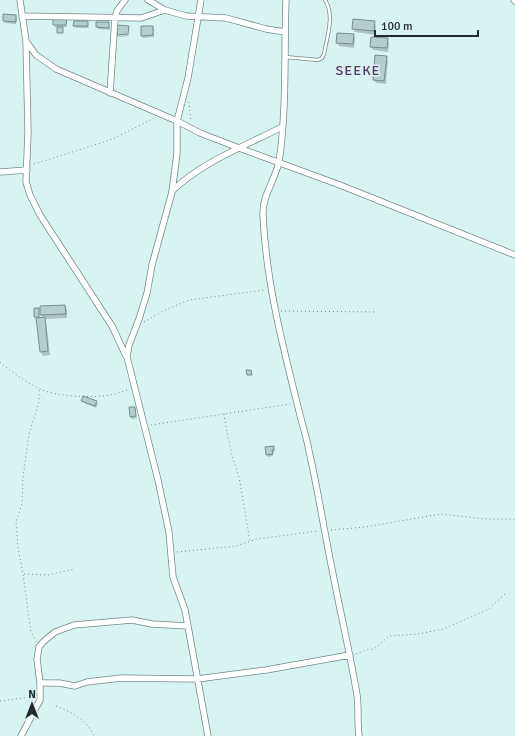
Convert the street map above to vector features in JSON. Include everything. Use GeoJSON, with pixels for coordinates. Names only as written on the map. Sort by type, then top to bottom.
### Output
{"type":"FeatureCollection","features":[{"type":"Feature","properties":{"kind":"street"},"geometry":{"type":"LineString","coordinates":[[25,0],[20,3],[26,42],[26,182],[30,195],[40,215],[112,326],[127,357],[164,508],[173,577],[185,610],[208,736]]}},
{"type":"Feature","properties":{"kind":"street"},"geometry":{"type":"LineString","coordinates":[[110,93],[114,18],[125,0]]}},
{"type":"Feature","properties":{"kind":"street"},"geometry":{"type":"LineString","coordinates":[[148,0],[165,10],[186,16],[226,18],[266,29],[284,32]]}},
{"type":"Feature","properties":{"kind":"street"},"geometry":{"type":"LineString","coordinates":[[127,357],[128,345],[136,328],[147,293],[152,264],[172,192],[177,153],[178,121],[188,78],[201,0]]}},
{"type":"Feature","properties":{"kind":"street"},"geometry":{"type":"LineString","coordinates":[[286,0],[282,127],[278,163],[268,188],[262,212],[271,290],[275,311],[309,450],[352,663],[358,705],[359,736]]}},
{"type":"Feature","properties":{"kind":"street"},"geometry":{"type":"LineString","coordinates":[[22,16],[141,18],[165,10]]}},
{"type":"Feature","properties":{"kind":"street"},"geometry":{"type":"LineString","coordinates":[[26,42],[36,55],[56,69],[178,121],[194,130],[278,163],[340,185],[515,255]]}},
{"type":"Feature","properties":{"kind":"street"},"geometry":{"type":"LineString","coordinates":[[172,192],[186,179],[215,161],[282,127]]}},
{"type":"Feature","properties":{"kind":"street"},"geometry":{"type":"LineString","coordinates":[[0,172],[27,168]]}},
{"type":"Feature","properties":{"kind":"street"},"geometry":{"type":"LineString","coordinates":[[21,736],[35,711],[40,696],[37,660],[39,647],[55,632],[74,626],[136,620],[152,624],[188,626]]}},
{"type":"Feature","properties":{"kind":"street"},"geometry":{"type":"LineString","coordinates":[[40,683],[59,683],[75,686],[93,681],[121,678],[198,679],[279,668],[297,663],[350,655]]}},
{"type":"Feature","properties":{"kind":"lane"},"geometry":{"type":"LineString","coordinates":[[284,56],[318,60],[322,58],[324,54],[330,14],[328,4],[325,0]]}},
{"type":"Feature","properties":{"kind":"path"},"geometry":{"type":"LineString","coordinates":[[188,99],[194,130]]}},
{"type":"Feature","properties":{"kind":"path"},"geometry":{"type":"LineString","coordinates":[[27,168],[108,141],[161,114]]}},
{"type":"Feature","properties":{"kind":"path"},"geometry":{"type":"LineString","coordinates":[[136,328],[163,310],[189,300],[271,290]]}},
{"type":"Feature","properties":{"kind":"path"},"geometry":{"type":"LineString","coordinates":[[275,311],[332,310],[377,312]]}},
{"type":"Feature","properties":{"kind":"path"},"geometry":{"type":"LineString","coordinates":[[0,362],[19,378],[39,389],[54,394],[79,396],[110,395],[135,388]]}},
{"type":"Feature","properties":{"kind":"path"},"geometry":{"type":"LineString","coordinates":[[39,389],[38,402],[29,434],[23,477],[22,504],[16,522],[18,548],[31,632],[39,647]]}},
{"type":"Feature","properties":{"kind":"path"},"geometry":{"type":"LineString","coordinates":[[145,426],[297,404]]}},
{"type":"Feature","properties":{"kind":"path"},"geometry":{"type":"LineString","coordinates":[[224,414],[233,459],[239,477],[250,542]]}},
{"type":"Feature","properties":{"kind":"path"},"geometry":{"type":"LineString","coordinates":[[170,553],[236,546],[257,539],[324,530],[347,530],[441,514],[485,519],[515,519]]}},
{"type":"Feature","properties":{"kind":"path"},"geometry":{"type":"LineString","coordinates":[[23,574],[48,575],[74,569]]}},
{"type":"Feature","properties":{"kind":"path"},"geometry":{"type":"LineString","coordinates":[[352,663],[355,655],[366,650],[374,649],[389,636],[418,634],[443,629],[489,609],[505,594]]}},
{"type":"Feature","properties":{"kind":"path"},"geometry":{"type":"LineString","coordinates":[[0,701],[40,696]]}},
{"type":"Feature","properties":{"kind":"path"},"geometry":{"type":"LineString","coordinates":[[56,706],[72,712],[86,723],[94,736]]}},
{"type":"Feature","properties":{"kind":"building"},"geometry":{"type":"Polygon","coordinates":[[[3,14],[16,15],[16,22],[3,21],[3,14]]]}},
{"type":"Feature","properties":{"kind":"building"},"geometry":{"type":"Polygon","coordinates":[[[53,18],[67,19],[66,25],[53,25],[53,18]]]}},
{"type":"Feature","properties":{"kind":"building"},"geometry":{"type":"Polygon","coordinates":[[[353,19],[375,21],[374,31],[352,29],[353,19]]]}},
{"type":"Feature","properties":{"kind":"building"},"geometry":{"type":"Polygon","coordinates":[[[74,21],[88,21],[88,26],[73,26],[74,21]]]}},
{"type":"Feature","properties":{"kind":"building"},"geometry":{"type":"Polygon","coordinates":[[[96,22],[109,22],[109,28],[96,27],[96,22]]]}},
{"type":"Feature","properties":{"kind":"building"},"geometry":{"type":"Polygon","coordinates":[[[117,25],[129,26],[128,34],[117,35],[117,25]]]}},
{"type":"Feature","properties":{"kind":"building"},"geometry":{"type":"Polygon","coordinates":[[[141,26],[153,26],[153,35],[141,36],[141,26]]]}},
{"type":"Feature","properties":{"kind":"building"},"geometry":{"type":"Polygon","coordinates":[[[57,27],[63,27],[63,33],[57,33],[57,27]]]}},
{"type":"Feature","properties":{"kind":"building"},"geometry":{"type":"Polygon","coordinates":[[[337,33],[354,34],[353,44],[336,43],[337,33]]]}},
{"type":"Feature","properties":{"kind":"building"},"geometry":{"type":"Polygon","coordinates":[[[371,37],[388,38],[387,48],[370,47],[371,37]]]}},
{"type":"Feature","properties":{"kind":"building"},"geometry":{"type":"Polygon","coordinates":[[[375,55],[387,56],[384,81],[373,80],[375,55]]]}},
{"type":"Feature","properties":{"kind":"building"},"geometry":{"type":"Polygon","coordinates":[[[65,305],[66,314],[40,315],[40,306],[65,305]]]}},
{"type":"Feature","properties":{"kind":"building"},"geometry":{"type":"Polygon","coordinates":[[[34,308],[39,308],[39,317],[34,317],[34,308]]]}},
{"type":"Feature","properties":{"kind":"building"},"geometry":{"type":"Polygon","coordinates":[[[45,317],[48,351],[40,352],[36,318],[45,317]]]}},
{"type":"Feature","properties":{"kind":"building"},"geometry":{"type":"Polygon","coordinates":[[[246,370],[251,370],[252,375],[247,375],[246,370]]]}},
{"type":"Feature","properties":{"kind":"building"},"geometry":{"type":"Polygon","coordinates":[[[83,396],[97,401],[95,406],[81,401],[83,396]]]}},
{"type":"Feature","properties":{"kind":"building"},"geometry":{"type":"Polygon","coordinates":[[[129,407],[135,407],[136,416],[130,417],[129,407]]]}},
{"type":"Feature","properties":{"kind":"building"},"geometry":{"type":"Polygon","coordinates":[[[274,446],[274,450],[272,450],[273,454],[266,455],[265,447],[274,446]]]}},
{"type":"Feature","properties":{"kind":"district","name":"SEEKE"},"geometry":{"type":"Point","coordinates":[358,70]}}]}
